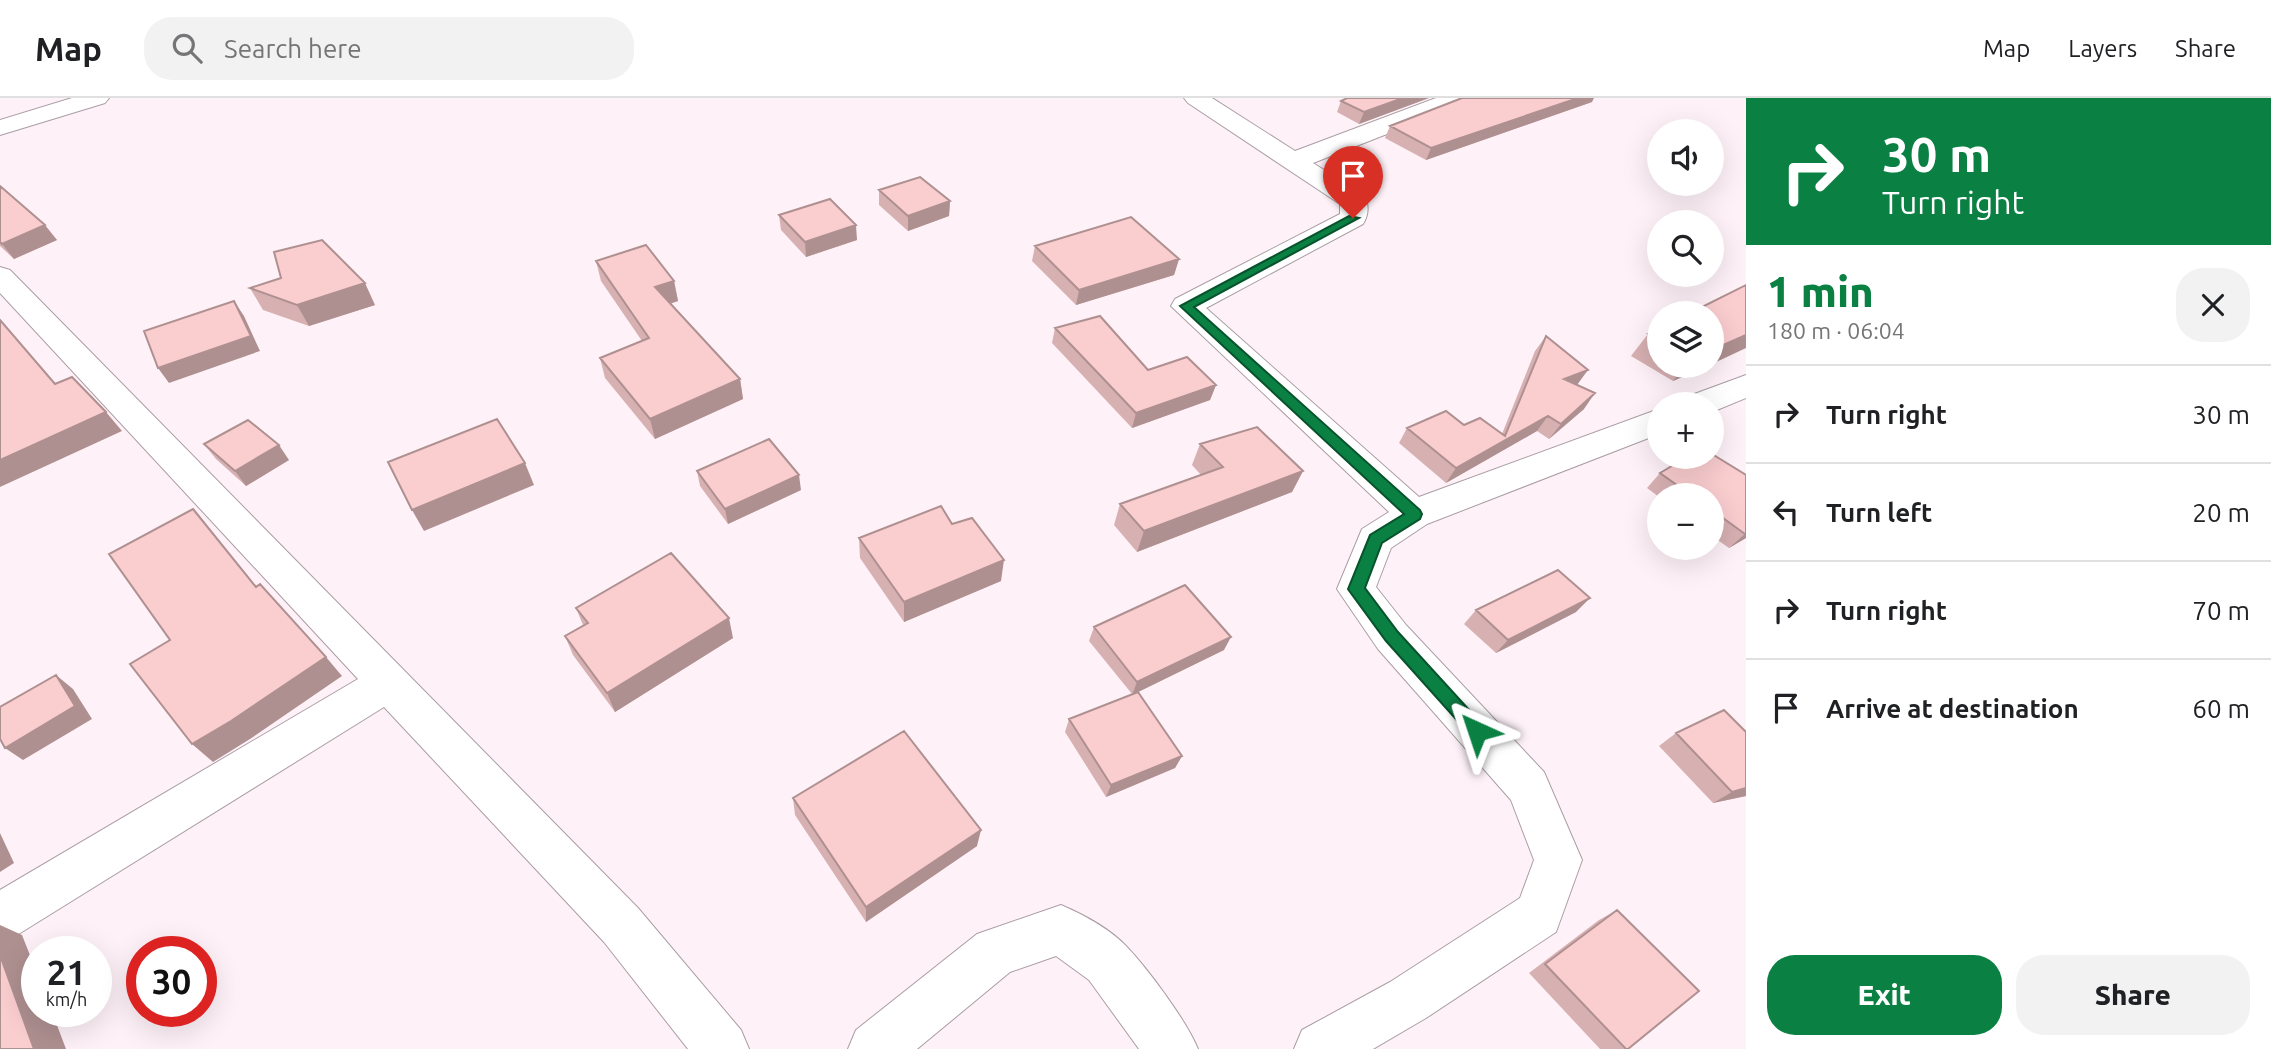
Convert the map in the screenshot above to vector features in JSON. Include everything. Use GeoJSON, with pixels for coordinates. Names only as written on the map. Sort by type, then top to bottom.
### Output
{"type":"FeatureCollection","features":[{"type":"Feature","properties":{"kind":"street"},"geometry":{"type":"LineString","coordinates":[[0,128],[97,98]]}},
{"type":"Feature","properties":{"kind":"street"},"geometry":{"type":"LineString","coordinates":[[1196,98],[1296,160],[1354,201],[1353,218],[1186,306],[1414,514]]}},
{"type":"Feature","properties":{"kind":"street"},"geometry":{"type":"LineString","coordinates":[[1296,160],[1458,98]]}},
{"type":"Feature","properties":{"kind":"street"},"geometry":{"type":"LineString","coordinates":[[0,276],[621,925],[722,1049]]}},
{"type":"Feature","properties":{"kind":"street"},"geometry":{"type":"LineString","coordinates":[[1724,395],[1746,386]]}},
{"type":"Feature","properties":{"kind":"street"},"geometry":{"type":"LineString","coordinates":[[1321,1049],[1408,1000],[1539,915],[1558,860],[1528,787],[1392,636],[1356,589],[1375,540],[1414,514],[1647,426]]}},
{"type":"Feature","properties":{"kind":"street"},"geometry":{"type":"LineString","coordinates":[[0,918],[388,682]]}},
{"type":"Feature","properties":{"kind":"street"},"geometry":{"type":"LineString","coordinates":[[875,1049],[995,952],[1061,930],[1107,962],[1171,1049]]}},
{"type":"Feature","properties":{"kind":"building"},"geometry":{"type":"Polygon","coordinates":[[[1347,98],[1403,98],[1364,112],[1341,101],[1347,98]]]}},
{"type":"Feature","properties":{"kind":"building"},"geometry":{"type":"Polygon","coordinates":[[[1462,98],[1578,98],[1431,148],[1390,126],[1462,98]]]}},
{"type":"Feature","properties":{"kind":"building"},"geometry":{"type":"Polygon","coordinates":[[[920,177],[950,201],[908,216],[879,190],[920,177]]]}},
{"type":"Feature","properties":{"kind":"building"},"geometry":{"type":"Polygon","coordinates":[[[0,186],[45,225],[2,244],[0,186]]]}},
{"type":"Feature","properties":{"kind":"building"},"geometry":{"type":"Polygon","coordinates":[[[830,199],[856,225],[805,242],[779,215],[830,199]]]}},
{"type":"Feature","properties":{"kind":"building"},"geometry":{"type":"Polygon","coordinates":[[[1131,217],[1179,259],[1079,290],[1035,246],[1131,217]]]}},
{"type":"Feature","properties":{"kind":"building"},"geometry":{"type":"Polygon","coordinates":[[[322,240],[365,283],[297,305],[250,288],[281,278],[274,252],[322,240]]]}},
{"type":"Feature","properties":{"kind":"building"},"geometry":{"type":"Polygon","coordinates":[[[646,245],[674,281],[655,287],[740,379],[650,419],[600,358],[649,338],[596,261],[646,245]]]}},
{"type":"Feature","properties":{"kind":"building"},"geometry":{"type":"Polygon","coordinates":[[[1746,285],[1746,335],[1724,345],[1724,301],[1714,301],[1746,285]]]}},
{"type":"Feature","properties":{"kind":"building"},"geometry":{"type":"Polygon","coordinates":[[[234,301],[251,336],[158,368],[144,331],[234,301]]]}},
{"type":"Feature","properties":{"kind":"building"},"geometry":{"type":"Polygon","coordinates":[[[1100,316],[1148,370],[1187,357],[1216,385],[1136,413],[1055,328],[1100,316]]]}},
{"type":"Feature","properties":{"kind":"building"},"geometry":{"type":"Polygon","coordinates":[[[0,320],[55,384],[72,377],[106,412],[0,460],[0,320]]]}},
{"type":"Feature","properties":{"kind":"building"},"geometry":{"type":"Polygon","coordinates":[[[1546,336],[1588,370],[1564,379],[1595,393],[1561,424],[1548,416],[1456,468],[1407,428],[1446,411],[1464,425],[1480,418],[1505,436],[1546,336]]]}},
{"type":"Feature","properties":{"kind":"building"},"geometry":{"type":"Polygon","coordinates":[[[497,419],[525,463],[412,510],[388,462],[497,419]]]}},
{"type":"Feature","properties":{"kind":"building"},"geometry":{"type":"Polygon","coordinates":[[[248,420],[279,445],[235,471],[204,444],[248,420]]]}},
{"type":"Feature","properties":{"kind":"building"},"geometry":{"type":"Polygon","coordinates":[[[1257,427],[1303,471],[1144,531],[1120,504],[1223,467],[1200,444],[1257,427]]]}},
{"type":"Feature","properties":{"kind":"building"},"geometry":{"type":"Polygon","coordinates":[[[769,439],[799,475],[725,509],[697,471],[769,439]]]}},
{"type":"Feature","properties":{"kind":"building"},"geometry":{"type":"Polygon","coordinates":[[[1724,461],[1746,475],[1746,533],[1724,519],[1724,483],[1674,483],[1660,473],[1667,469],[1724,469],[1724,461]]]}},
{"type":"Feature","properties":{"kind":"building"},"geometry":{"type":"Polygon","coordinates":[[[941,506],[952,524],[972,518],[1004,560],[904,602],[859,538],[941,506]]]}},
{"type":"Feature","properties":{"kind":"building"},"geometry":{"type":"Polygon","coordinates":[[[193,509],[256,587],[260,584],[326,657],[192,744],[130,664],[170,640],[109,554],[193,509]]]}},
{"type":"Feature","properties":{"kind":"building"},"geometry":{"type":"Polygon","coordinates":[[[671,553],[729,618],[607,693],[565,636],[588,623],[576,608],[671,553]]]}},
{"type":"Feature","properties":{"kind":"building"},"geometry":{"type":"Polygon","coordinates":[[[1558,570],[1590,598],[1508,640],[1476,610],[1558,570]]]}},
{"type":"Feature","properties":{"kind":"building"},"geometry":{"type":"Polygon","coordinates":[[[1185,585],[1231,637],[1137,682],[1094,627],[1185,585]]]}},
{"type":"Feature","properties":{"kind":"building"},"geometry":{"type":"Polygon","coordinates":[[[56,675],[75,706],[5,748],[0,739],[0,707],[56,675]]]}},
{"type":"Feature","properties":{"kind":"building"},"geometry":{"type":"Polygon","coordinates":[[[1138,692],[1182,756],[1111,785],[1069,719],[1138,692]]]}},
{"type":"Feature","properties":{"kind":"building"},"geometry":{"type":"Polygon","coordinates":[[[1724,710],[1746,732],[1746,788],[1732,792],[1676,733],[1724,710]]]}},
{"type":"Feature","properties":{"kind":"building"},"geometry":{"type":"Polygon","coordinates":[[[904,731],[981,830],[866,907],[793,798],[904,731]]]}},
{"type":"Feature","properties":{"kind":"building"},"geometry":{"type":"Polygon","coordinates":[[[1617,910],[1699,991],[1628,1049],[1545,964],[1617,910]]]}},
{"type":"Feature","properties":{"kind":"building"},"geometry":{"type":"Polygon","coordinates":[[[0,955],[21,1013],[21,1027],[26,1027],[34,1049],[0,1049],[0,955]]]}},
{"type":"Feature","properties":{"kind":"route"},"geometry":{"type":"LineString","coordinates":[[1353,218],[1186,306],[1414,514],[1375,540],[1356,589],[1392,636],[1477,731]]}}]}
